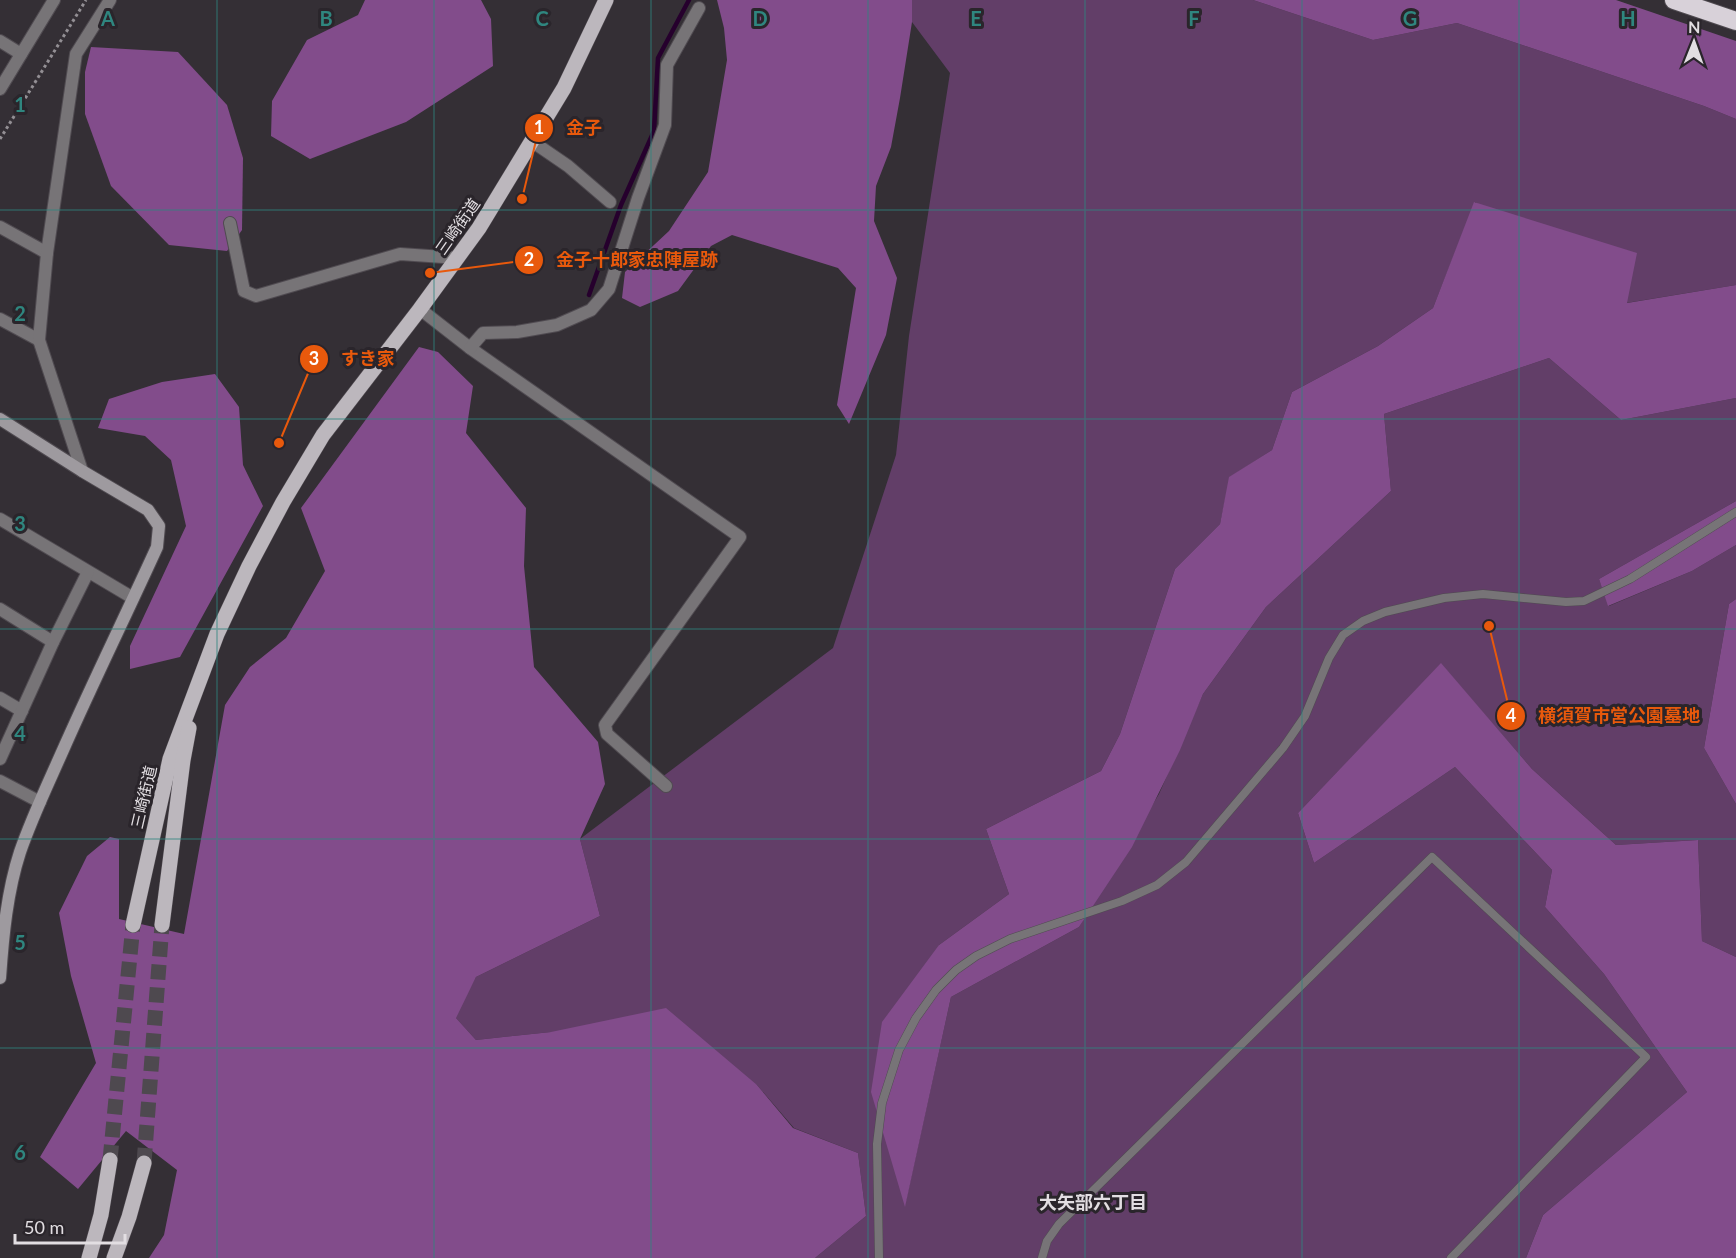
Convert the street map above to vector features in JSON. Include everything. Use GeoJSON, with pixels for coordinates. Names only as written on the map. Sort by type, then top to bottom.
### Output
{"type":"FeatureCollection","features":[{"type":"Feature","properties":{"kind":"highway"},"geometry":{"type":"LineString","coordinates":[[1674,0],[1736,21]]}},
{"type":"Feature","properties":{"kind":"main road","name":"三崎街道"},"geometry":{"type":"LineString","coordinates":[[133,925],[170,759],[222,624],[249,566],[323,435],[479,228],[564,88],[606,0]]}},
{"type":"Feature","properties":{"kind":"main road","name":"三崎街道"},"geometry":{"type":"LineString","coordinates":[[162,925],[183,760],[199,681]]}},
{"type":"Feature","properties":{"kind":"main road"},"geometry":{"type":"LineString","coordinates":[[89,1258],[101,1215],[110,1160]]}},
{"type":"Feature","properties":{"kind":"main road"},"geometry":{"type":"LineString","coordinates":[[114,1258],[129,1217],[144,1163]]}},
{"type":"Feature","properties":{"kind":"street"},"geometry":{"type":"LineString","coordinates":[[0,88],[54,0]]}},
{"type":"Feature","properties":{"kind":"street"},"geometry":{"type":"LineString","coordinates":[[82,471],[39,340],[47,254],[76,54],[110,0]]}},
{"type":"Feature","properties":{"kind":"street"},"geometry":{"type":"LineString","coordinates":[[470,348],[483,333],[517,332],[557,325],[591,310],[609,290],[638,198],[665,125],[667,65],[699,8]]}},
{"type":"Feature","properties":{"kind":"street"},"geometry":{"type":"LineString","coordinates":[[0,41],[21,54]]}},
{"type":"Feature","properties":{"kind":"street"},"geometry":{"type":"LineString","coordinates":[[533,142],[567,166],[610,202]]}},
{"type":"Feature","properties":{"kind":"street"},"geometry":{"type":"LineString","coordinates":[[230,223],[244,291],[256,296],[400,254],[458,258]]}},
{"type":"Feature","properties":{"kind":"street"},"geometry":{"type":"LineString","coordinates":[[0,227],[47,254]]}},
{"type":"Feature","properties":{"kind":"street"},"geometry":{"type":"LineString","coordinates":[[420,309],[470,348],[740,537],[604,725],[607,734],[666,786]]}},
{"type":"Feature","properties":{"kind":"street"},"geometry":{"type":"LineString","coordinates":[[0,319],[39,340]]}},
{"type":"Feature","properties":{"kind":"street"},"geometry":{"type":"LineString","coordinates":[[0,419],[148,510],[159,526],[157,547],[40,802],[20,851],[4,925],[0,978]]}},
{"type":"Feature","properties":{"kind":"street"},"geometry":{"type":"LineString","coordinates":[[0,519],[133,598]]}},
{"type":"Feature","properties":{"kind":"street"},"geometry":{"type":"LineString","coordinates":[[0,759],[53,642],[88,572]]}},
{"type":"Feature","properties":{"kind":"street"},"geometry":{"type":"LineString","coordinates":[[0,609],[53,642]]}},
{"type":"Feature","properties":{"kind":"street"},"geometry":{"type":"LineString","coordinates":[[0,698],[22,711]]}},
{"type":"Feature","properties":{"kind":"street"},"geometry":{"type":"LineString","coordinates":[[0,781],[40,802]]}},
{"type":"Feature","properties":{"kind":"lane"},"geometry":{"type":"LineString","coordinates":[[879,1258],[878,1144],[882,1102],[899,1050],[916,1018],[936,990],[956,970],[976,956],[1011,939],[1122,901],[1157,885],[1185,862],[1283,748],[1305,716],[1329,658],[1343,635],[1363,621],[1385,612],[1444,597],[1483,594],[1566,602],[1584,601],[1630,579],[1736,512]]}},
{"type":"Feature","properties":{"kind":"lane"},"geometry":{"type":"LineString","coordinates":[[1042,1258],[1047,1241],[1059,1224],[1432,857],[1646,1057],[1451,1258]]}},
{"type":"Feature","properties":{"kind":"path"},"geometry":{"type":"LineString","coordinates":[[0,139],[86,0]]}},
{"type":"Feature","properties":{"kind":"shaded area"},"geometry":{"type":"Polygon","coordinates":[[[365,0],[481,0],[491,19],[493,66],[406,122],[310,159],[271,136],[272,101],[307,40],[358,15],[365,0]]]}},
{"type":"Feature","properties":{"kind":"shaded area"},"geometry":{"type":"Polygon","coordinates":[[[717,0],[912,0],[912,22],[900,98],[891,147],[876,186],[874,221],[897,278],[886,335],[849,424],[837,405],[856,288],[838,268],[732,235],[711,246],[678,291],[640,307],[622,298],[625,272],[669,231],[708,172],[727,60],[724,28],[717,0]]]}},
{"type":"Feature","properties":{"kind":"shaded area"},"geometry":{"type":"Polygon","coordinates":[[[912,0],[1253,0],[1373,40],[1457,23],[1704,106],[1736,119],[1736,285],[1626,303],[1475,202],[1433,308],[1378,346],[1292,392],[1272,450],[1230,477],[1220,524],[1175,569],[1120,734],[1101,771],[986,829],[1009,894],[939,945],[905,1205],[951,997],[1079,927],[1159,794],[1203,694],[1266,607],[1391,491],[1384,414],[1549,358],[1621,420],[1736,398],[1736,501],[1599,579],[1609,606],[1692,571],[1736,545],[1736,599],[1729,604],[1704,748],[1736,804],[1736,957],[1702,941],[1698,840],[1616,845],[1532,769],[1441,664],[1298,813],[1314,863],[1455,767],[1552,870],[1545,907],[1604,974],[1687,1092],[1543,1215],[1526,1258],[815,1258],[866,1216],[858,1153],[794,1128],[757,1085],[551,1032],[476,1040],[455,1017],[476,977],[600,916],[580,839],[833,648],[896,455],[909,336],[950,73],[912,22],[912,0]]]}},
{"type":"Feature","properties":{"kind":"shaded area"},"geometry":{"type":"Polygon","coordinates":[[[1253,0],[1616,0],[1736,41],[1736,119],[1704,106],[1457,23],[1373,40],[1253,0]]]}},
{"type":"Feature","properties":{"kind":"shaded area"},"geometry":{"type":"Polygon","coordinates":[[[91,47],[178,52],[227,105],[243,158],[242,230],[227,251],[169,245],[111,186],[85,114],[85,72],[91,47]]]}},
{"type":"Feature","properties":{"kind":"shaded area"},"geometry":{"type":"Polygon","coordinates":[[[1474,202],[1637,253],[1627,303],[1736,285],[1736,398],[1621,420],[1549,358],[1384,414],[1391,491],[1266,607],[1203,694],[1180,750],[1132,847],[1079,927],[951,997],[905,1207],[871,1092],[882,1022],[939,945],[1009,894],[986,829],[1101,771],[1120,734],[1175,569],[1220,524],[1229,477],[1272,450],[1292,392],[1378,346],[1433,308],[1474,202]]]}},
{"type":"Feature","properties":{"kind":"shaded area"},"geometry":{"type":"Polygon","coordinates":[[[419,347],[438,352],[473,386],[466,433],[526,508],[524,566],[534,667],[598,742],[605,784],[580,839],[600,916],[476,977],[456,1018],[476,1040],[551,1032],[666,1008],[757,1085],[793,1128],[858,1153],[866,1216],[815,1258],[149,1258],[164,1235],[177,1170],[126,1131],[78,1189],[40,1157],[96,1063],[71,976],[59,913],[87,856],[110,837],[119,839],[119,919],[184,934],[225,705],[250,667],[286,638],[325,571],[301,508],[419,347]]]}},
{"type":"Feature","properties":{"kind":"shaded area"},"geometry":{"type":"Polygon","coordinates":[[[215,374],[239,407],[243,465],[263,506],[180,657],[130,669],[130,646],[186,526],[171,460],[145,436],[98,428],[109,399],[162,382],[215,374]]]}},
{"type":"Feature","properties":{"kind":"shaded area"},"geometry":{"type":"Polygon","coordinates":[[[1736,501],[1736,545],[1692,571],[1608,606],[1599,579],[1736,501]]]}},
{"type":"Feature","properties":{"kind":"shaded area"},"geometry":{"type":"Polygon","coordinates":[[[1736,599],[1736,804],[1704,748],[1729,604],[1736,599]]]}},
{"type":"Feature","properties":{"kind":"shaded area"},"geometry":{"type":"Polygon","coordinates":[[[1441,663],[1532,769],[1616,845],[1698,840],[1702,941],[1736,957],[1736,1258],[1526,1258],[1543,1215],[1687,1092],[1604,974],[1545,907],[1552,870],[1455,767],[1314,863],[1298,813],[1441,663]]]}},
{"type":"Feature","properties":{"kind":"waterway"},"geometry":{"type":"LineString","coordinates":[[589,295],[621,205],[654,131],[658,58],[689,0]]}},
{"type":"Feature","properties":{"kind":"tunnel"},"geometry":{"type":"LineString","coordinates":[[110,1160],[133,925]]}},
{"type":"Feature","properties":{"kind":"tunnel"},"geometry":{"type":"LineString","coordinates":[[144,1163],[162,925]]}},
{"type":"Feature","properties":{"kind":"place","name":"金子"},"geometry":{"type":"Point","coordinates":[522,199]}},
{"type":"Feature","properties":{"kind":"place","name":"金子十郎家忠陣屋跡"},"geometry":{"type":"Point","coordinates":[430,273]}},
{"type":"Feature","properties":{"kind":"place","name":"すき家"},"geometry":{"type":"Point","coordinates":[279,443]}},
{"type":"Feature","properties":{"kind":"place","name":"横須賀市営公園墓地"},"geometry":{"type":"Point","coordinates":[1489,626]}},
{"type":"Feature","properties":{"kind":"district","name":"大矢部六丁目"},"geometry":{"type":"Point","coordinates":[1093,1202]}}]}
